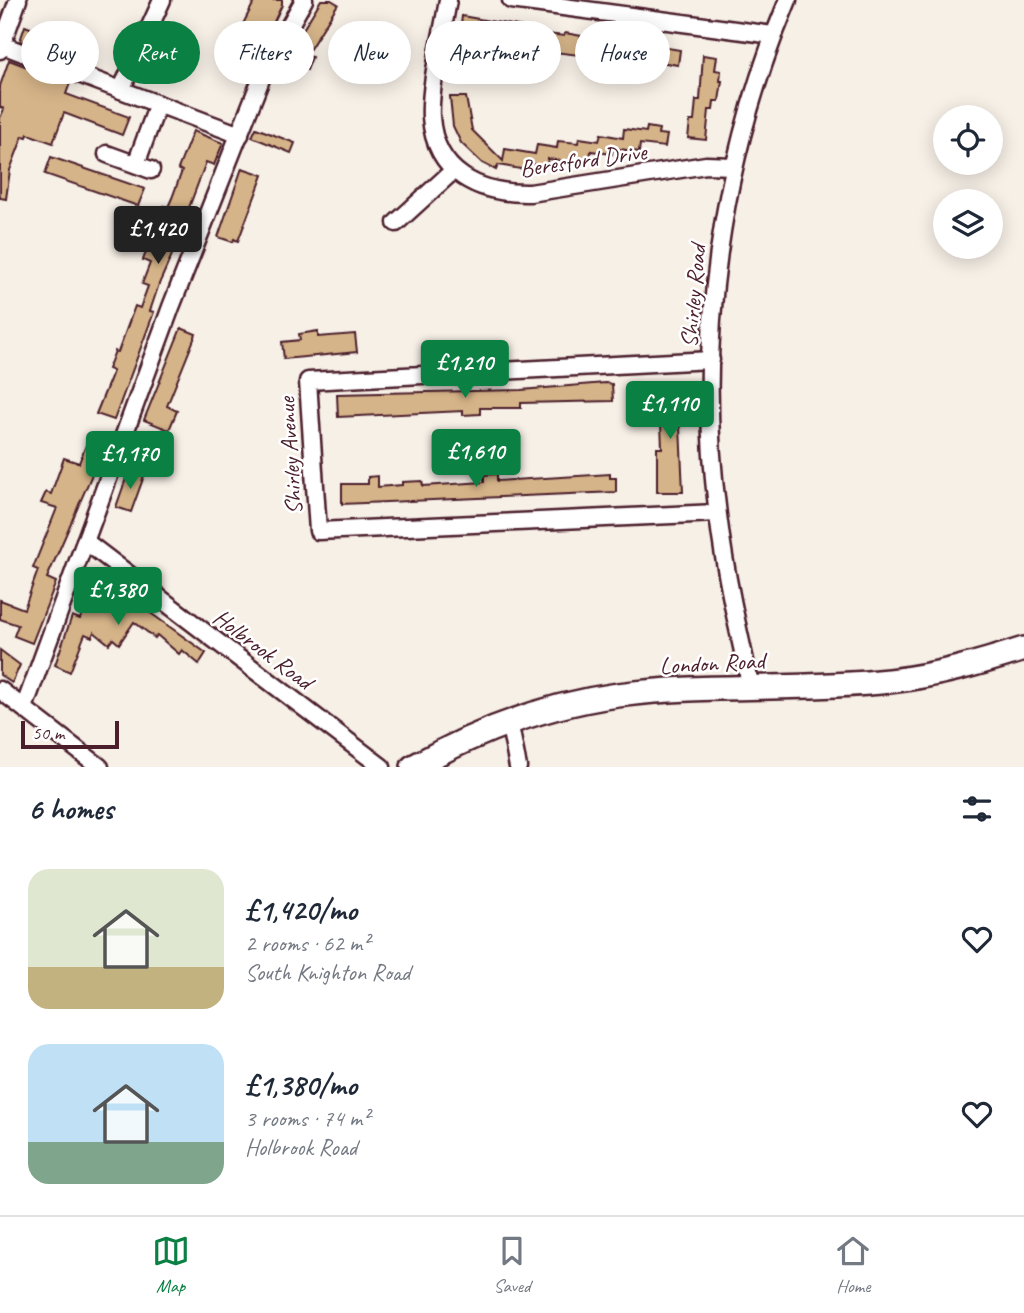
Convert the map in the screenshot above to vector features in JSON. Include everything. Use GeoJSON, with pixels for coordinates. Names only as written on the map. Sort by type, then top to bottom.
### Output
{"type":"FeatureCollection","features":[{"type":"Feature","properties":{"kind":"highway","name":"London Road"},"geometry":{"type":"LineString","coordinates":[[413,767],[453,744],[509,721],[553,708],[621,695],[891,681],[981,662],[1024,649]]}},
{"type":"Feature","properties":{"kind":"street"},"geometry":{"type":"LineString","coordinates":[[18,0],[1,48],[240,135]]}},
{"type":"Feature","properties":{"kind":"street"},"geometry":{"type":"LineString","coordinates":[[121,90],[162,0]]}},
{"type":"Feature","properties":{"kind":"street"},"geometry":{"type":"LineString","coordinates":[[24,708],[171,307],[265,69],[304,0]]}},
{"type":"Feature","properties":{"kind":"street"},"geometry":{"type":"LineString","coordinates":[[396,223],[454,170],[442,153],[431,117],[448,0]]}},
{"type":"Feature","properties":{"kind":"street"},"geometry":{"type":"LineString","coordinates":[[511,0],[774,35]]}},
{"type":"Feature","properties":{"kind":"street","name":"Shirley Road"},"geometry":{"type":"LineString","coordinates":[[751,687],[717,513],[711,437],[711,360],[717,262],[733,166],[749,106],[788,0]]}},
{"type":"Feature","properties":{"kind":"street"},"geometry":{"type":"LineString","coordinates":[[107,154],[143,167],[158,104]]}},
{"type":"Feature","properties":{"kind":"street","name":"Beresford Drive"},"geometry":{"type":"LineString","coordinates":[[454,170],[472,184],[509,194],[530,194],[706,165],[733,166]]}},
{"type":"Feature","properties":{"kind":"street","name":"Shirley Avenue"},"geometry":{"type":"LineString","coordinates":[[711,360],[308,381],[318,531],[717,513]]}},
{"type":"Feature","properties":{"kind":"street","name":"Holbrook Road"},"geometry":{"type":"LineString","coordinates":[[85,541],[382,767]]}},
{"type":"Feature","properties":{"kind":"street"},"geometry":{"type":"LineString","coordinates":[[0,690],[100,767]]}},
{"type":"Feature","properties":{"kind":"street"},"geometry":{"type":"LineString","coordinates":[[509,721],[518,767]]}},
{"type":"Feature","properties":{"kind":"building"},"geometry":{"type":"Polygon","coordinates":[[[255,0],[282,0],[274,21],[244,21],[255,0]]]}},
{"type":"Feature","properties":{"kind":"building"},"geometry":{"type":"Polygon","coordinates":[[[321,0],[331,0],[338,4],[314,42],[314,21],[308,21],[321,0]]]}},
{"type":"Feature","properties":{"kind":"building"},"geometry":{"type":"Polygon","coordinates":[[[462,16],[490,21],[461,21],[462,16]]]}},
{"type":"Feature","properties":{"kind":"building"},"geometry":{"type":"Polygon","coordinates":[[[565,33],[575,35],[575,55],[561,53],[561,36],[565,33]]]}},
{"type":"Feature","properties":{"kind":"building"},"geometry":{"type":"Polygon","coordinates":[[[670,48],[680,50],[678,65],[670,64],[670,48]]]}},
{"type":"Feature","properties":{"kind":"building"},"geometry":{"type":"Polygon","coordinates":[[[703,55],[717,57],[715,70],[721,71],[722,81],[719,101],[714,101],[713,110],[709,110],[706,140],[688,138],[690,121],[694,121],[696,100],[700,100],[703,55]]]}},
{"type":"Feature","properties":{"kind":"building"},"geometry":{"type":"Polygon","coordinates":[[[9,60],[21,65],[21,84],[70,84],[66,94],[129,117],[122,135],[64,113],[53,143],[28,134],[27,137],[23,136],[10,170],[6,199],[0,198],[0,118],[4,109],[0,107],[0,86],[9,60]]]}},
{"type":"Feature","properties":{"kind":"building"},"geometry":{"type":"Polygon","coordinates":[[[450,97],[466,97],[472,130],[503,161],[505,149],[535,154],[537,145],[557,148],[558,141],[578,143],[579,138],[599,141],[601,134],[623,138],[624,129],[646,132],[647,127],[659,129],[658,134],[667,135],[665,147],[640,144],[639,152],[613,148],[612,154],[591,151],[590,159],[570,157],[569,162],[548,159],[547,167],[527,163],[526,170],[498,165],[496,170],[482,163],[461,143],[453,126],[450,97]]]}},
{"type":"Feature","properties":{"kind":"building"},"geometry":{"type":"Polygon","coordinates":[[[256,128],[295,143],[291,153],[252,137],[256,128]]]}},
{"type":"Feature","properties":{"kind":"building"},"geometry":{"type":"Polygon","coordinates":[[[193,131],[223,143],[214,165],[206,162],[181,229],[183,230],[159,284],[150,311],[154,312],[114,420],[96,414],[113,371],[108,369],[115,351],[118,352],[135,306],[140,308],[148,286],[142,284],[150,263],[143,260],[164,206],[168,207],[172,198],[182,171],[178,169],[193,131]]]}},
{"type":"Feature","properties":{"kind":"building"},"geometry":{"type":"Polygon","coordinates":[[[51,157],[145,189],[138,206],[45,174],[51,157]]]}},
{"type":"Feature","properties":{"kind":"building"},"geometry":{"type":"Polygon","coordinates":[[[242,168],[263,175],[238,241],[234,239],[233,242],[218,237],[242,168]]]}},
{"type":"Feature","properties":{"kind":"building"},"geometry":{"type":"Polygon","coordinates":[[[181,328],[196,334],[167,406],[177,411],[169,430],[144,420],[181,328]]]}},
{"type":"Feature","properties":{"kind":"building"},"geometry":{"type":"Polygon","coordinates":[[[318,331],[318,337],[355,334],[357,352],[284,359],[282,342],[300,340],[299,334],[318,331]]]}},
{"type":"Feature","properties":{"kind":"building"},"geometry":{"type":"Polygon","coordinates":[[[678,383],[683,492],[657,492],[657,448],[662,448],[660,398],[657,398],[656,388],[658,384],[678,383]]]}},
{"type":"Feature","properties":{"kind":"building"},"geometry":{"type":"Polygon","coordinates":[[[612,384],[613,401],[521,403],[521,408],[480,408],[480,414],[463,415],[463,411],[338,417],[337,394],[521,390],[612,384]]]}},
{"type":"Feature","properties":{"kind":"building"},"geometry":{"type":"Polygon","coordinates":[[[90,435],[107,440],[47,578],[56,582],[32,643],[14,636],[18,625],[0,619],[0,600],[24,609],[38,570],[33,568],[57,508],[41,503],[46,492],[51,494],[64,458],[79,463],[90,435]]]}},
{"type":"Feature","properties":{"kind":"building"},"geometry":{"type":"Polygon","coordinates":[[[129,470],[144,476],[131,512],[116,507],[129,470]]]}},
{"type":"Feature","properties":{"kind":"building"},"geometry":{"type":"Polygon","coordinates":[[[497,474],[497,481],[610,474],[610,478],[616,478],[616,492],[342,504],[342,484],[368,484],[368,477],[378,476],[378,487],[422,481],[423,486],[484,482],[484,475],[497,474]]]}},
{"type":"Feature","properties":{"kind":"building"},"geometry":{"type":"Polygon","coordinates":[[[120,591],[206,653],[199,664],[182,650],[179,654],[157,635],[155,638],[134,622],[119,644],[113,639],[109,644],[94,632],[92,637],[85,634],[70,672],[55,665],[72,616],[80,619],[89,594],[95,595],[96,592],[115,598],[120,591]]]}},
{"type":"Feature","properties":{"kind":"building"},"geometry":{"type":"Polygon","coordinates":[[[0,650],[20,665],[12,683],[0,675],[0,650]]]}}]}
